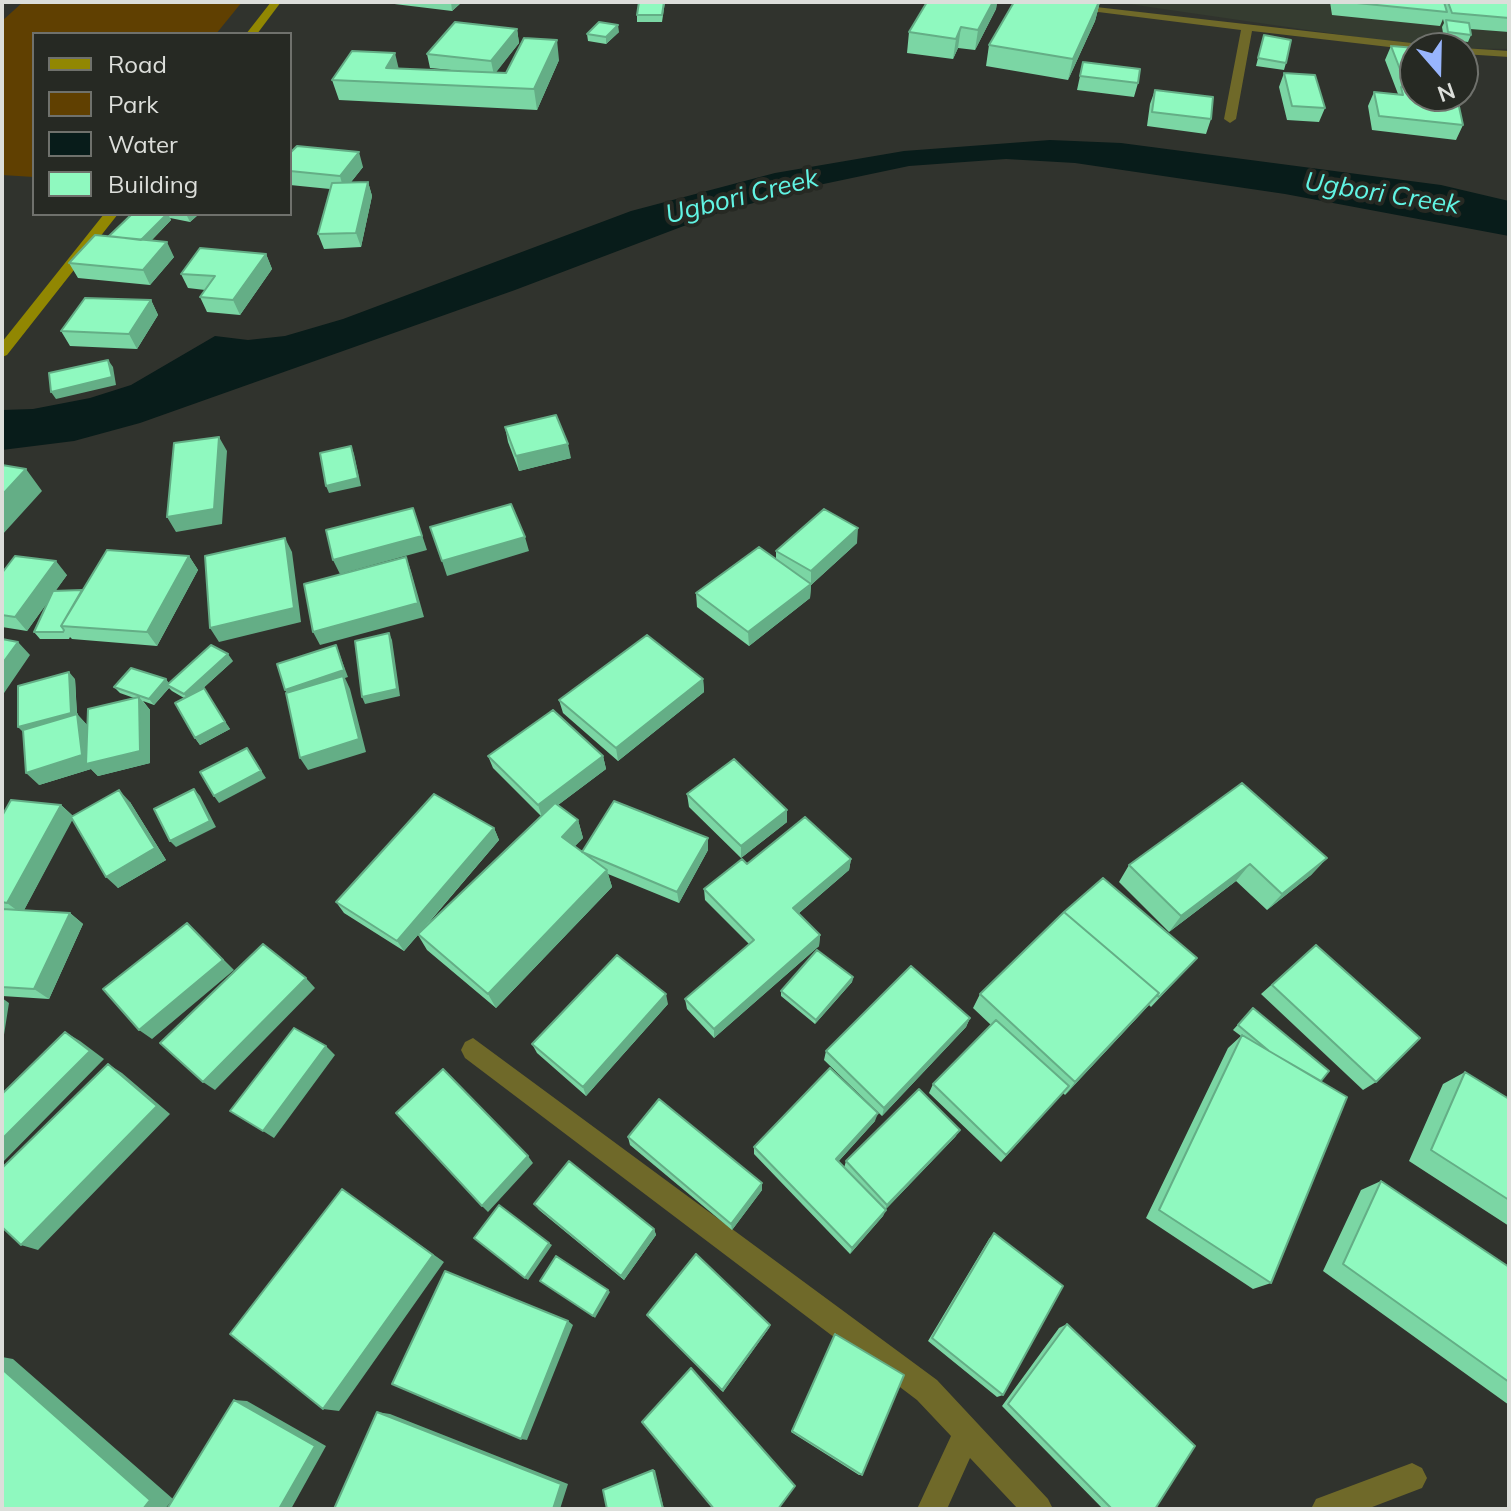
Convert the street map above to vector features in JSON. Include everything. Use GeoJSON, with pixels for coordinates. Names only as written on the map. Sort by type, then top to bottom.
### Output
{"type":"FeatureCollection","features":[{"type":"Feature","properties":{"kind":"street"},"geometry":{"type":"LineString","coordinates":[[253,32],[276,2]]}},
{"type":"Feature","properties":{"kind":"street"},"geometry":{"type":"LineString","coordinates":[[1024,2],[1399,45]]}},
{"type":"Feature","properties":{"kind":"street"},"geometry":{"type":"LineString","coordinates":[[1230,119],[1247,29]]}},
{"type":"Feature","properties":{"kind":"street"},"geometry":{"type":"LineString","coordinates":[[1479,52],[1509,54]]}},
{"type":"Feature","properties":{"kind":"street"},"geometry":{"type":"LineString","coordinates":[[2,352],[109,216]]}},
{"type":"Feature","properties":{"kind":"street"},"geometry":{"type":"LineString","coordinates":[[473,1050],[927,1390],[1038,1509]]}},
{"type":"Feature","properties":{"kind":"street"},"geometry":{"type":"LineString","coordinates":[[932,1509],[967,1433]]}},
{"type":"Feature","properties":{"kind":"street"},"geometry":{"type":"LineString","coordinates":[[1326,1509],[1412,1478]]}},
{"type":"Feature","properties":{"kind":"shaded area"},"geometry":{"type":"Polygon","coordinates":[[[1115,2],[1509,2],[1509,49],[1479,49],[1479,32],[1399,32],[1399,43],[1115,2]]]}},
{"type":"Feature","properties":{"kind":"green space"},"geometry":{"type":"Polygon","coordinates":[[[23,2],[242,2],[218,32],[32,32],[32,177],[2,175],[2,21],[23,2]]]}},
{"type":"Feature","properties":{"kind":"water","name":"Ugbori Creek"},"geometry":{"type":"Polygon","coordinates":[[[1050,140],[1121,143],[1441,185],[1509,201],[1509,236],[1285,194],[1075,163],[1006,159],[909,166],[814,186],[718,213],[515,290],[140,423],[74,441],[2,450],[2,410],[33,409],[90,398],[131,385],[215,336],[248,340],[285,336],[343,319],[631,211],[775,173],[904,151],[1050,140]]]}},
{"type":"Feature","properties":{"kind":"building"},"geometry":{"type":"Polygon","coordinates":[[[639,2],[664,2],[662,15],[637,15],[639,2]]]}},
{"type":"Feature","properties":{"kind":"building"},"geometry":{"type":"Polygon","coordinates":[[[927,2],[993,2],[978,30],[961,27],[956,39],[909,32],[927,2]]]}},
{"type":"Feature","properties":{"kind":"building"},"geometry":{"type":"Polygon","coordinates":[[[1014,2],[1099,2],[1073,59],[989,45],[1014,2]]]}},
{"type":"Feature","properties":{"kind":"building"},"geometry":{"type":"Polygon","coordinates":[[[1347,2],[1444,2],[1447,12],[1347,2]]]}},
{"type":"Feature","properties":{"kind":"building"},"geometry":{"type":"Polygon","coordinates":[[[1448,2],[1509,2],[1509,18],[1452,13],[1448,2]]]}},
{"type":"Feature","properties":{"kind":"building"},"geometry":{"type":"Polygon","coordinates":[[[1446,20],[1469,23],[1470,32],[1448,32],[1446,20]]]}},
{"type":"Feature","properties":{"kind":"building"},"geometry":{"type":"Polygon","coordinates":[[[455,22],[517,29],[491,61],[427,54],[455,22]]]}},
{"type":"Feature","properties":{"kind":"building"},"geometry":{"type":"Polygon","coordinates":[[[599,22],[618,25],[606,37],[587,34],[599,22]]]}},
{"type":"Feature","properties":{"kind":"building"},"geometry":{"type":"Polygon","coordinates":[[[1264,35],[1291,40],[1286,63],[1258,58],[1264,35]]]}},
{"type":"Feature","properties":{"kind":"building"},"geometry":{"type":"Polygon","coordinates":[[[524,38],[557,40],[534,89],[332,80],[352,51],[395,53],[386,68],[506,73],[524,38]]]}},
{"type":"Feature","properties":{"kind":"building"},"geometry":{"type":"Polygon","coordinates":[[[1391,46],[1399,47],[1399,67],[1391,46]]]}},
{"type":"Feature","properties":{"kind":"building"},"geometry":{"type":"Polygon","coordinates":[[[1083,62],[1140,69],[1138,83],[1080,76],[1083,62]]]}},
{"type":"Feature","properties":{"kind":"building"},"geometry":{"type":"Polygon","coordinates":[[[1284,73],[1315,75],[1325,108],[1292,106],[1284,73]]]}},
{"type":"Feature","properties":{"kind":"building"},"geometry":{"type":"Polygon","coordinates":[[[1155,90],[1213,97],[1211,119],[1152,112],[1155,90]]]}},
{"type":"Feature","properties":{"kind":"building"},"geometry":{"type":"Polygon","coordinates":[[[1374,92],[1399,95],[1399,112],[1460,112],[1463,125],[1379,116],[1374,92]]]}},
{"type":"Feature","properties":{"kind":"building"},"geometry":{"type":"Polygon","coordinates":[[[297,146],[359,152],[340,176],[292,171],[292,151],[297,146]]]}},
{"type":"Feature","properties":{"kind":"building"},"geometry":{"type":"Polygon","coordinates":[[[368,182],[356,233],[318,234],[332,183],[368,182]]]}},
{"type":"Feature","properties":{"kind":"building"},"geometry":{"type":"Polygon","coordinates":[[[130,216],[165,216],[141,240],[109,236],[130,216]]]}},
{"type":"Feature","properties":{"kind":"building"},"geometry":{"type":"Polygon","coordinates":[[[95,235],[167,242],[143,270],[69,263],[95,235]]]}},
{"type":"Feature","properties":{"kind":"building"},"geometry":{"type":"Polygon","coordinates":[[[200,248],[266,254],[233,300],[200,297],[215,276],[181,274],[200,248]]]}},
{"type":"Feature","properties":{"kind":"building"},"geometry":{"type":"Polygon","coordinates":[[[85,298],[151,300],[129,334],[61,331],[85,298]]]}},
{"type":"Feature","properties":{"kind":"building"},"geometry":{"type":"Polygon","coordinates":[[[108,360],[112,377],[51,392],[49,373],[108,360]]]}},
{"type":"Feature","properties":{"kind":"building"},"geometry":{"type":"Polygon","coordinates":[[[556,415],[568,444],[516,456],[505,427],[556,415]]]}},
{"type":"Feature","properties":{"kind":"building"},"geometry":{"type":"Polygon","coordinates":[[[219,437],[214,509],[167,517],[174,443],[219,437]]]}},
{"type":"Feature","properties":{"kind":"building"},"geometry":{"type":"Polygon","coordinates":[[[351,446],[358,478],[326,486],[320,453],[351,446]]]}},
{"type":"Feature","properties":{"kind":"building"},"geometry":{"type":"Polygon","coordinates":[[[2,465],[26,469],[2,495],[2,465]]]}},
{"type":"Feature","properties":{"kind":"building"},"geometry":{"type":"Polygon","coordinates":[[[511,504],[525,537],[442,561],[430,527],[511,504]]]}},
{"type":"Feature","properties":{"kind":"building"},"geometry":{"type":"Polygon","coordinates":[[[413,508],[422,536],[333,560],[326,530],[413,508]]]}},
{"type":"Feature","properties":{"kind":"building"},"geometry":{"type":"Polygon","coordinates":[[[824,509],[858,528],[811,571],[776,551],[824,509]]]}},
{"type":"Feature","properties":{"kind":"building"},"geometry":{"type":"Polygon","coordinates":[[[285,538],[294,608],[210,628],[205,556],[285,538]]]}},
{"type":"Feature","properties":{"kind":"building"},"geometry":{"type":"Polygon","coordinates":[[[759,547],[811,584],[748,632],[696,593],[759,547]]]}},
{"type":"Feature","properties":{"kind":"building"},"geometry":{"type":"Polygon","coordinates":[[[107,550],[189,556],[147,632],[61,626],[107,550]]]}},
{"type":"Feature","properties":{"kind":"building"},"geometry":{"type":"Polygon","coordinates":[[[15,556],[56,561],[15,617],[2,615],[2,573],[15,556]]]}},
{"type":"Feature","properties":{"kind":"building"},"geometry":{"type":"Polygon","coordinates":[[[406,557],[418,603],[313,632],[304,584],[406,557]]]}},
{"type":"Feature","properties":{"kind":"building"},"geometry":{"type":"Polygon","coordinates":[[[82,590],[61,626],[63,632],[34,632],[53,591],[82,590]]]}},
{"type":"Feature","properties":{"kind":"building"},"geometry":{"type":"Polygon","coordinates":[[[389,633],[397,689],[362,697],[355,641],[389,633]]]}},
{"type":"Feature","properties":{"kind":"building"},"geometry":{"type":"Polygon","coordinates":[[[647,635],[703,679],[616,748],[559,700],[647,635]]]}},
{"type":"Feature","properties":{"kind":"building"},"geometry":{"type":"Polygon","coordinates":[[[2,639],[18,642],[2,664],[2,639]]]}},
{"type":"Feature","properties":{"kind":"building"},"geometry":{"type":"Polygon","coordinates":[[[211,645],[228,654],[184,694],[167,685],[211,645]]]}},
{"type":"Feature","properties":{"kind":"building"},"geometry":{"type":"Polygon","coordinates":[[[336,645],[344,670],[285,690],[277,664],[336,645]]]}},
{"type":"Feature","properties":{"kind":"building"},"geometry":{"type":"Polygon","coordinates":[[[131,668],[166,679],[149,699],[114,687],[131,668]]]}},
{"type":"Feature","properties":{"kind":"building"},"geometry":{"type":"Polygon","coordinates":[[[69,672],[71,713],[18,727],[18,686],[69,672]]]}},
{"type":"Feature","properties":{"kind":"building"},"geometry":{"type":"Polygon","coordinates":[[[343,676],[359,739],[300,758],[286,693],[343,676]]]}},
{"type":"Feature","properties":{"kind":"building"},"geometry":{"type":"Polygon","coordinates":[[[204,688],[225,722],[195,738],[175,703],[204,688]]]}},
{"type":"Feature","properties":{"kind":"building"},"geometry":{"type":"Polygon","coordinates":[[[139,697],[140,751],[86,764],[88,709],[139,697]]]}},
{"type":"Feature","properties":{"kind":"building"},"geometry":{"type":"Polygon","coordinates":[[[553,710],[603,756],[538,805],[488,756],[553,710]]]}},
{"type":"Feature","properties":{"kind":"building"},"geometry":{"type":"Polygon","coordinates":[[[77,714],[82,755],[26,773],[23,730],[77,714]]]}},
{"type":"Feature","properties":{"kind":"building"},"geometry":{"type":"Polygon","coordinates":[[[247,748],[261,771],[214,796],[200,772],[247,748]]]}},
{"type":"Feature","properties":{"kind":"building"},"geometry":{"type":"Polygon","coordinates":[[[734,759],[787,810],[741,846],[687,794],[734,759]]]}},
{"type":"Feature","properties":{"kind":"building"},"geometry":{"type":"Polygon","coordinates":[[[1242,783],[1327,858],[1282,894],[1250,864],[1181,916],[1129,865],[1242,783]]]}},
{"type":"Feature","properties":{"kind":"building"},"geometry":{"type":"Polygon","coordinates":[[[194,789],[210,821],[170,841],[154,809],[194,789]]]}},
{"type":"Feature","properties":{"kind":"building"},"geometry":{"type":"Polygon","coordinates":[[[119,790],[155,848],[106,877],[71,817],[119,790]]]}},
{"type":"Feature","properties":{"kind":"building"},"geometry":{"type":"Polygon","coordinates":[[[434,794],[494,828],[397,941],[336,902],[434,794]]]}},
{"type":"Feature","properties":{"kind":"building"},"geometry":{"type":"Polygon","coordinates":[[[11,800],[61,805],[7,903],[2,902],[2,816],[11,800]]]}},
{"type":"Feature","properties":{"kind":"building"},"geometry":{"type":"Polygon","coordinates":[[[614,801],[708,838],[677,892],[582,852],[614,801]]]}},
{"type":"Feature","properties":{"kind":"building"},"geometry":{"type":"Polygon","coordinates":[[[555,803],[578,820],[562,837],[607,870],[488,994],[418,934],[555,803]]]}},
{"type":"Feature","properties":{"kind":"building"},"geometry":{"type":"Polygon","coordinates":[[[805,817],[851,859],[793,908],[820,935],[714,1029],[685,999],[754,940],[704,889],[742,859],[747,864],[805,817]]]}},
{"type":"Feature","properties":{"kind":"building"},"geometry":{"type":"Polygon","coordinates":[[[1103,878],[1197,958],[1159,997],[1159,993],[1064,912],[1103,878]]]}},
{"type":"Feature","properties":{"kind":"building"},"geometry":{"type":"Polygon","coordinates":[[[2,909],[70,913],[34,989],[2,987],[2,909]]]}},
{"type":"Feature","properties":{"kind":"building"},"geometry":{"type":"Polygon","coordinates":[[[1064,912],[1159,993],[1075,1082],[980,994],[1064,912]]]}},
{"type":"Feature","properties":{"kind":"building"},"geometry":{"type":"Polygon","coordinates":[[[187,923],[223,960],[139,1030],[103,989],[187,923]]]}},
{"type":"Feature","properties":{"kind":"building"},"geometry":{"type":"Polygon","coordinates":[[[263,944],[306,978],[203,1082],[160,1043],[263,944]]]}},
{"type":"Feature","properties":{"kind":"building"},"geometry":{"type":"Polygon","coordinates":[[[1316,945],[1420,1038],[1376,1082],[1272,985],[1316,945]]]}},
{"type":"Feature","properties":{"kind":"building"},"geometry":{"type":"Polygon","coordinates":[[[817,950],[853,977],[816,1020],[781,991],[817,950]]]}},
{"type":"Feature","properties":{"kind":"building"},"geometry":{"type":"Polygon","coordinates":[[[617,955],[666,994],[583,1087],[532,1044],[617,955]]]}},
{"type":"Feature","properties":{"kind":"building"},"geometry":{"type":"Polygon","coordinates":[[[911,966],[970,1018],[884,1108],[826,1051],[911,966]]]}},
{"type":"Feature","properties":{"kind":"building"},"geometry":{"type":"Polygon","coordinates":[[[1253,1008],[1329,1071],[1321,1081],[1269,1051],[1238,1025],[1253,1008]]]}},
{"type":"Feature","properties":{"kind":"building"},"geometry":{"type":"Polygon","coordinates":[[[996,1020],[1069,1086],[1006,1155],[933,1084],[996,1020]]]}},
{"type":"Feature","properties":{"kind":"building"},"geometry":{"type":"Polygon","coordinates":[[[294,1028],[326,1046],[263,1131],[230,1111],[294,1028]]]}},
{"type":"Feature","properties":{"kind":"building"},"geometry":{"type":"Polygon","coordinates":[[[65,1032],[90,1051],[2,1139],[2,1094],[65,1032]]]}},
{"type":"Feature","properties":{"kind":"building"},"geometry":{"type":"Polygon","coordinates":[[[1242,1035],[1347,1097],[1271,1283],[1159,1210],[1242,1035]]]}},
{"type":"Feature","properties":{"kind":"building"},"geometry":{"type":"Polygon","coordinates":[[[108,1064],[157,1106],[21,1245],[2,1227],[2,1168],[108,1064]]]}},
{"type":"Feature","properties":{"kind":"building"},"geometry":{"type":"Polygon","coordinates":[[[830,1068],[878,1113],[836,1159],[886,1210],[852,1248],[754,1147],[830,1068]]]}},
{"type":"Feature","properties":{"kind":"building"},"geometry":{"type":"Polygon","coordinates":[[[443,1069],[528,1156],[482,1206],[396,1113],[443,1069]]]}},
{"type":"Feature","properties":{"kind":"building"},"geometry":{"type":"Polygon","coordinates":[[[1465,1072],[1509,1099],[1509,1200],[1431,1150],[1465,1072]]]}},
{"type":"Feature","properties":{"kind":"building"},"geometry":{"type":"Polygon","coordinates":[[[919,1089],[960,1130],[887,1205],[846,1161],[919,1089]]]}},
{"type":"Feature","properties":{"kind":"building"},"geometry":{"type":"Polygon","coordinates":[[[659,1099],[762,1183],[731,1224],[628,1137],[659,1099]]]}},
{"type":"Feature","properties":{"kind":"building"},"geometry":{"type":"Polygon","coordinates":[[[569,1161],[654,1229],[621,1276],[534,1204],[569,1161]]]}},
{"type":"Feature","properties":{"kind":"building"},"geometry":{"type":"Polygon","coordinates":[[[1381,1181],[1509,1267],[1509,1382],[1343,1264],[1381,1181]]]}},
{"type":"Feature","properties":{"kind":"building"},"geometry":{"type":"Polygon","coordinates":[[[342,1189],[433,1255],[323,1409],[230,1334],[342,1189]]]}},
{"type":"Feature","properties":{"kind":"building"},"geometry":{"type":"Polygon","coordinates":[[[499,1205],[549,1243],[525,1278],[474,1238],[499,1205]]]}},
{"type":"Feature","properties":{"kind":"building"},"geometry":{"type":"Polygon","coordinates":[[[994,1233],[1063,1286],[1003,1395],[932,1338],[994,1233]]]}},
{"type":"Feature","properties":{"kind":"building"},"geometry":{"type":"Polygon","coordinates":[[[696,1254],[770,1325],[722,1390],[647,1315],[696,1254]]]}},
{"type":"Feature","properties":{"kind":"building"},"geometry":{"type":"Polygon","coordinates":[[[556,1256],[608,1290],[593,1316],[540,1281],[556,1256]]]}},
{"type":"Feature","properties":{"kind":"building"},"geometry":{"type":"Polygon","coordinates":[[[445,1271],[568,1321],[521,1439],[392,1384],[445,1271]]]}},
{"type":"Feature","properties":{"kind":"building"},"geometry":{"type":"Polygon","coordinates":[[[1067,1324],[1195,1446],[1155,1509],[1112,1509],[1008,1404],[1067,1324]]]}},
{"type":"Feature","properties":{"kind":"building"},"geometry":{"type":"Polygon","coordinates":[[[835,1334],[904,1375],[862,1475],[792,1431],[835,1334]]]}},
{"type":"Feature","properties":{"kind":"building"},"geometry":{"type":"Polygon","coordinates":[[[691,1368],[795,1486],[778,1509],[714,1509],[642,1422],[691,1368]]]}},
{"type":"Feature","properties":{"kind":"building"},"geometry":{"type":"Polygon","coordinates":[[[2,1369],[150,1500],[143,1509],[2,1509],[2,1369]]]}},
{"type":"Feature","properties":{"kind":"building"},"geometry":{"type":"Polygon","coordinates":[[[234,1400],[315,1446],[279,1509],[167,1509],[234,1400]]]}},
{"type":"Feature","properties":{"kind":"building"},"geometry":{"type":"Polygon","coordinates":[[[377,1412],[561,1484],[553,1509],[334,1509],[377,1412]]]}},
{"type":"Feature","properties":{"kind":"building"},"geometry":{"type":"Polygon","coordinates":[[[653,1470],[663,1509],[607,1509],[603,1490],[653,1470]]]}}]}
